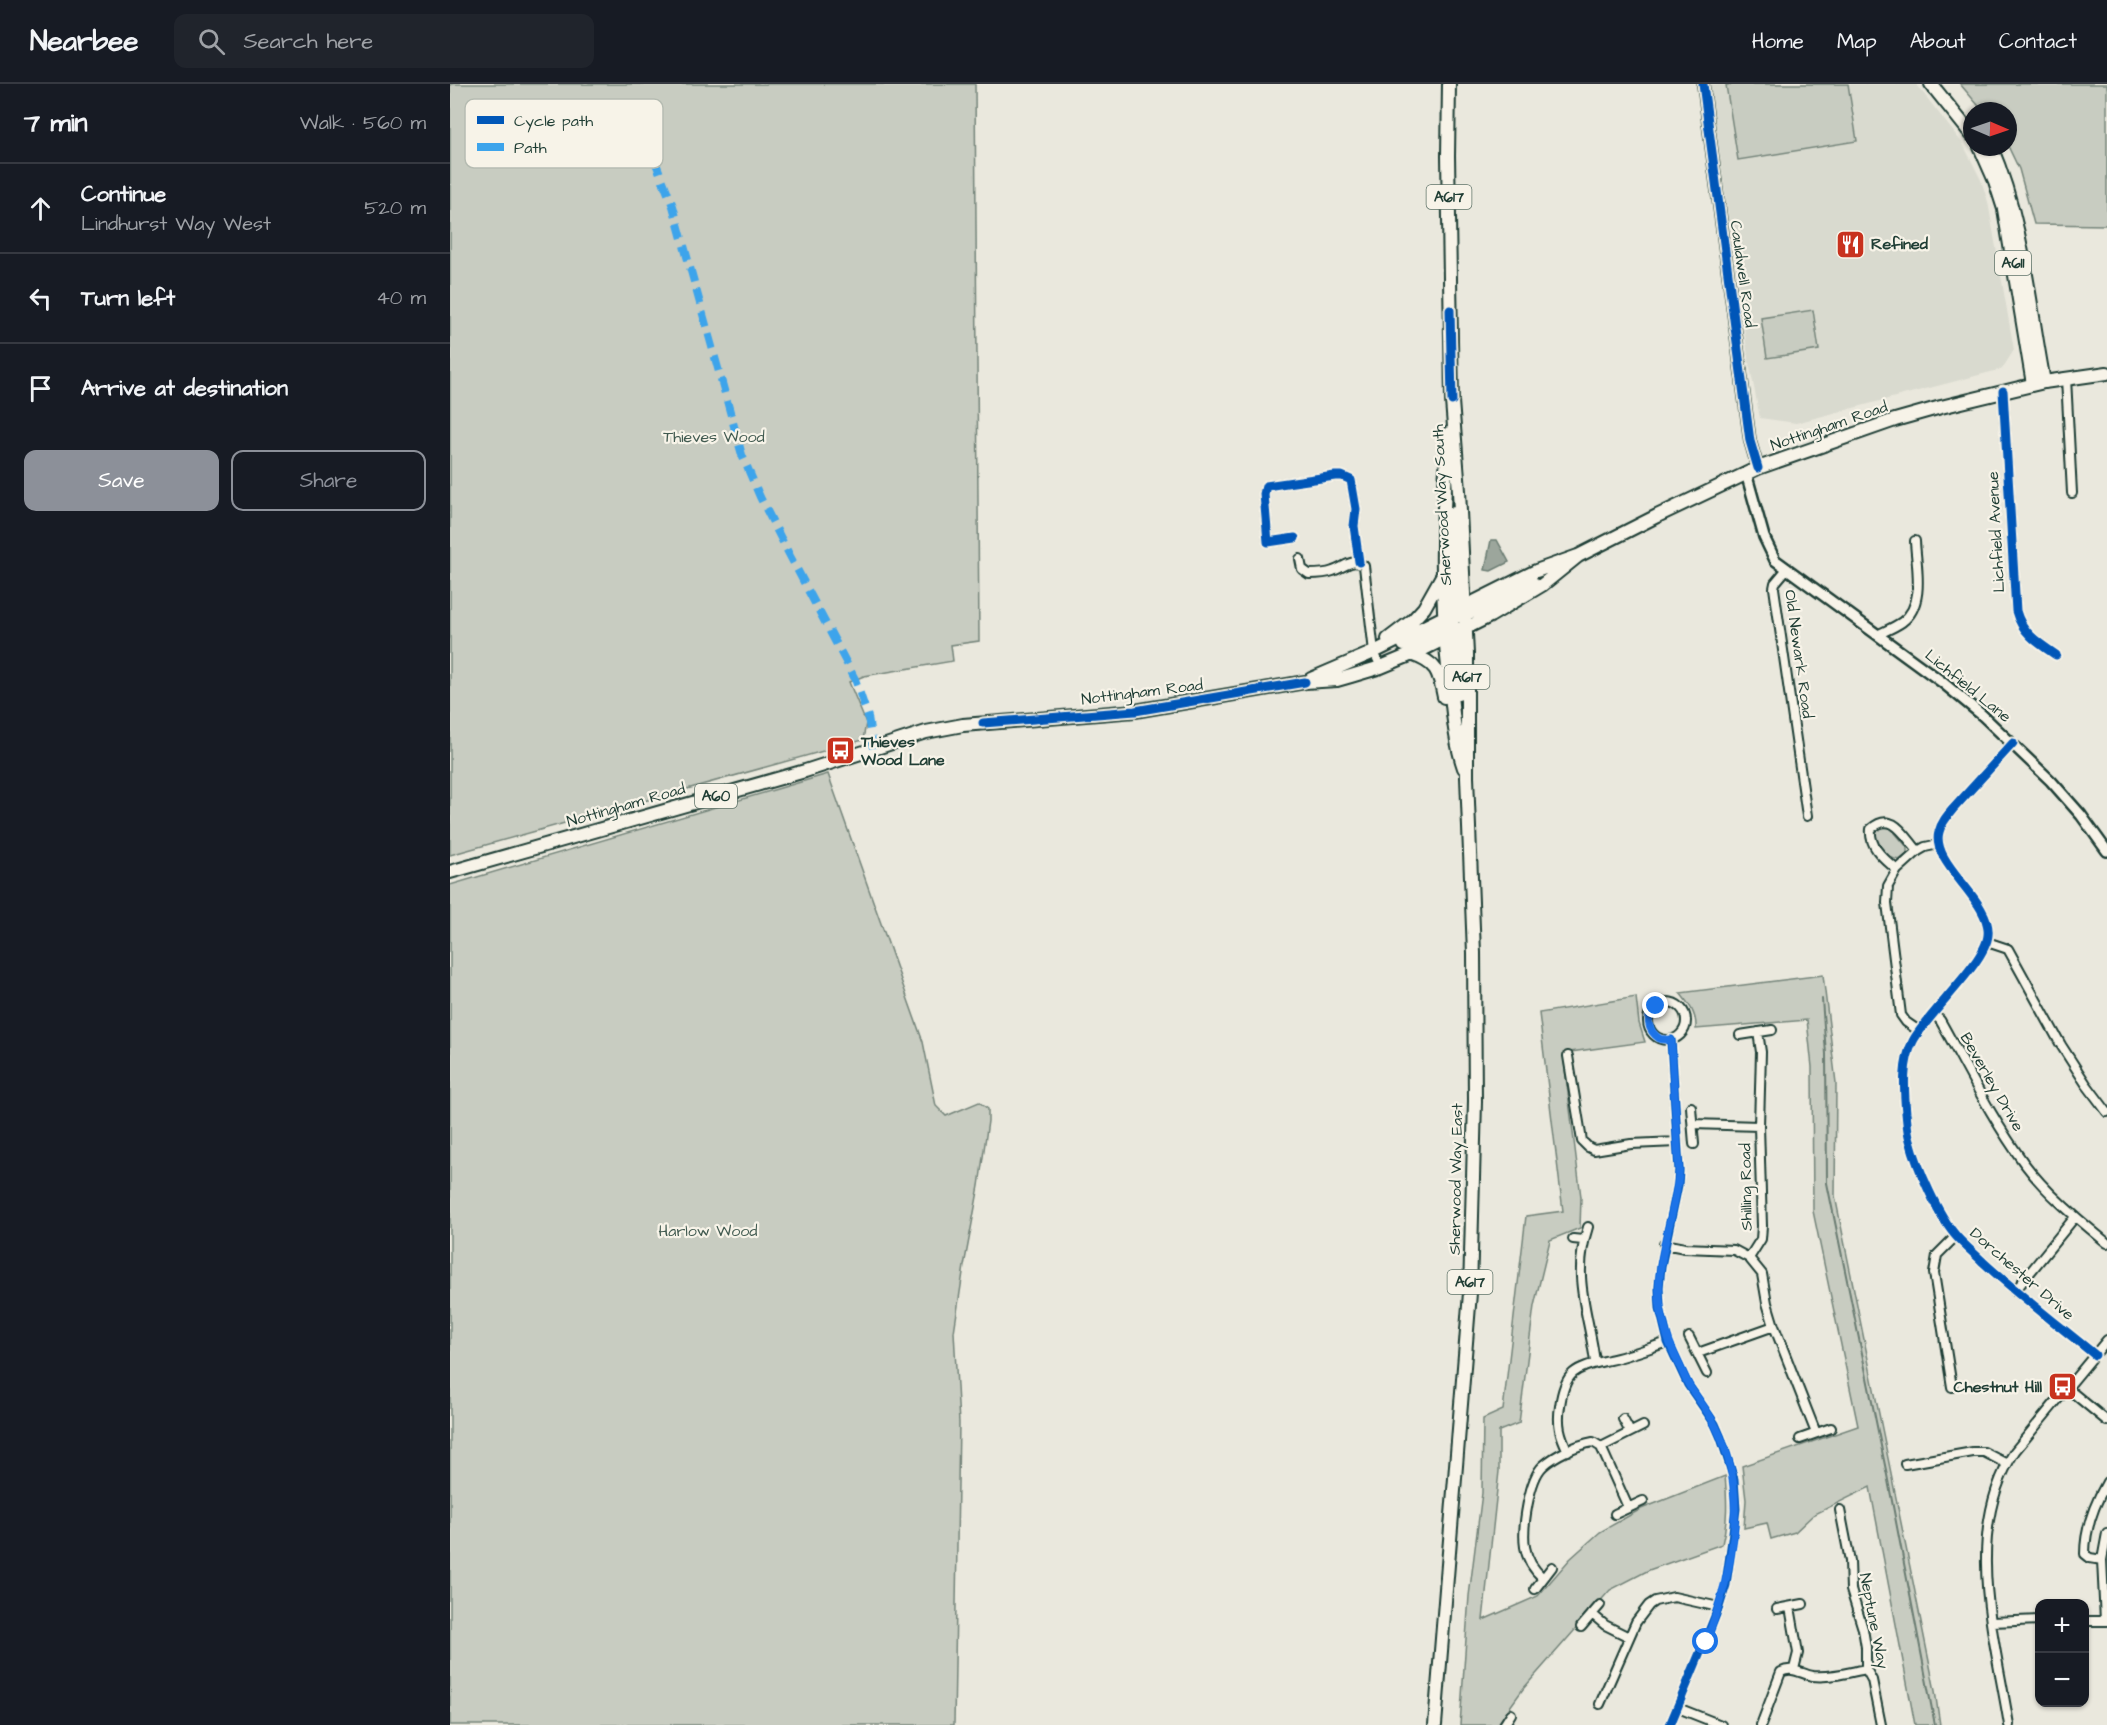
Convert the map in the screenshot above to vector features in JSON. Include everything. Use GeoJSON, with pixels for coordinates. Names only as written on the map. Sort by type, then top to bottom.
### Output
{"type":"FeatureCollection","features":[{"type":"Feature","properties":{"kind":"main road","name":"Sherwood Way South"},"geometry":{"type":"LineString","coordinates":[[1449,84],[1452,401],[1459,491],[1455,622]]}},
{"type":"Feature","properties":{"kind":"main road"},"geometry":{"type":"LineString","coordinates":[[1931,84],[1963,124]]}},
{"type":"Feature","properties":{"kind":"main road"},"geometry":{"type":"LineString","coordinates":[[1941,84],[1963,110]]}},
{"type":"Feature","properties":{"kind":"main road","name":"A611"},"geometry":{"type":"LineString","coordinates":[[1984,156],[2004,209],[2038,383]]}},
{"type":"Feature","properties":{"kind":"main road","name":"A611"},"geometry":{"type":"LineString","coordinates":[[1995,156],[2015,216],[2038,383]]}},
{"type":"Feature","properties":{"kind":"main road","name":"Nottingham Road"},"geometry":{"type":"LineString","coordinates":[[450,873],[805,771],[926,732],[963,725],[1135,711],[1305,682],[1337,680],[1381,667],[1411,654],[1455,622],[1536,571],[1578,556],[1752,470],[1894,420],[2038,383],[2107,374]]}},
{"type":"Feature","properties":{"kind":"main road","name":"Sherwood Way South"},"geometry":{"type":"LineString","coordinates":[[1452,401],[1442,514],[1443,576],[1455,622]]}},
{"type":"Feature","properties":{"kind":"main road","name":"Nottingham Road"},"geometry":{"type":"LineString","coordinates":[[1305,682],[1542,585],[1578,556]]}},
{"type":"Feature","properties":{"kind":"main road"},"geometry":{"type":"LineString","coordinates":[[1374,652],[1418,614],[1443,576]]}},
{"type":"Feature","properties":{"kind":"main road"},"geometry":{"type":"LineString","coordinates":[[1455,622],[1458,702],[1455,723]]}},
{"type":"Feature","properties":{"kind":"main road","name":"Sherwood Way East"},"geometry":{"type":"LineString","coordinates":[[1435,1725],[1470,1293],[1475,1101],[1474,965],[1467,777],[1468,715],[1455,622]]}},
{"type":"Feature","properties":{"kind":"main road"},"geometry":{"type":"LineString","coordinates":[[1411,654],[1425,659],[1434,666],[1439,674],[1445,702],[1455,723]]}},
{"type":"Feature","properties":{"kind":"main road","name":"Sherwood Way East"},"geometry":{"type":"LineString","coordinates":[[1455,723],[1459,752],[1467,777]]}},
{"type":"Feature","properties":{"kind":"street","name":"Cauldwell Road"},"geometry":{"type":"LineString","coordinates":[[1703,84],[1752,470]]}},
{"type":"Feature","properties":{"kind":"street"},"geometry":{"type":"LineString","coordinates":[[2066,378],[2072,493]]}},
{"type":"Feature","properties":{"kind":"street","name":"Lichfield Avenue"},"geometry":{"type":"LineString","coordinates":[[2003,391],[2016,611],[2019,622],[2028,634],[2056,655]]}},
{"type":"Feature","properties":{"kind":"street","name":"Old Newark Road"},"geometry":{"type":"LineString","coordinates":[[1752,470],[1767,548],[1774,560],[1786,570],[1775,583],[1774,588],[1807,816]]}},
{"type":"Feature","properties":{"kind":"street"},"geometry":{"type":"LineString","coordinates":[[1296,538],[1268,542],[1264,495],[1266,486],[1335,476],[1347,478],[1351,480],[1356,509],[1354,526],[1359,562]]}},
{"type":"Feature","properties":{"kind":"street"},"geometry":{"type":"LineString","coordinates":[[1877,635],[1904,621],[1914,608],[1917,585],[1915,541]]}},
{"type":"Feature","properties":{"kind":"street"},"geometry":{"type":"LineString","coordinates":[[1300,560],[1302,569],[1309,574],[1333,571],[1352,562],[1359,562],[1364,566],[1374,652],[1381,667]]}},
{"type":"Feature","properties":{"kind":"street","name":"Lichfield Lane"},"geometry":{"type":"LineString","coordinates":[[1786,570],[1942,682],[2013,743],[2066,798],[2107,851]]}},
{"type":"Feature","properties":{"kind":"street"},"geometry":{"type":"LineString","coordinates":[[2013,743],[1944,820],[1938,833],[1940,852],[1985,915],[1989,932],[1987,942],[2008,949],[2061,1045],[2107,1112]]}},
{"type":"Feature","properties":{"kind":"street"},"geometry":{"type":"LineString","coordinates":[[1897,870],[1873,846],[1870,837],[1871,829],[1877,823],[1894,824],[1918,851]]}},
{"type":"Feature","properties":{"kind":"street"},"geometry":{"type":"LineString","coordinates":[[1919,1031],[1906,1022],[1901,1015],[1887,903],[1888,886],[1897,870],[1918,851],[1939,844]]}},
{"type":"Feature","properties":{"kind":"street","name":"Dorchester Drive"},"geometry":{"type":"LineString","coordinates":[[1987,942],[1977,959],[1919,1031],[1911,1045],[1905,1068],[1909,1138],[1938,1209],[1956,1236],[2015,1291],[2095,1355]]}},
{"type":"Feature","properties":{"kind":"street"},"geometry":{"type":"LineString","coordinates":[[1665,1002],[1679,1007],[1686,1020],[1682,1033],[1671,1040],[1656,1036],[1649,1024],[1652,1010],[1665,1002]]}},
{"type":"Feature","properties":{"kind":"street","name":"Beverley Drive"},"geometry":{"type":"LineString","coordinates":[[1933,1014],[1940,1020],[1983,1101],[2025,1164],[2075,1217],[2107,1243]]}},
{"type":"Feature","properties":{"kind":"street"},"geometry":{"type":"LineString","coordinates":[[1740,1035],[1772,1030]]}},
{"type":"Feature","properties":{"kind":"street","name":"Shilling Road"},"geometry":{"type":"LineString","coordinates":[[1749,1258],[1761,1239],[1759,1126],[1761,1052],[1758,1032]]}},
{"type":"Feature","properties":{"kind":"street"},"geometry":{"type":"LineString","coordinates":[[1671,1040],[1678,1185],[1664,1244],[1659,1287],[1660,1308],[1668,1342],[1688,1385],[1715,1424],[1726,1450],[1734,1479],[1736,1509],[1726,1585],[1671,1725]]}},
{"type":"Feature","properties":{"kind":"street"},"geometry":{"type":"LineString","coordinates":[[1568,1056],[1582,1142],[1588,1147],[1594,1150],[1631,1144],[1677,1142]]}},
{"type":"Feature","properties":{"kind":"street"},"geometry":{"type":"LineString","coordinates":[[1691,1107],[1694,1144]]}},
{"type":"Feature","properties":{"kind":"street"},"geometry":{"type":"LineString","coordinates":[[1693,1124],[1759,1126]]}},
{"type":"Feature","properties":{"kind":"street"},"geometry":{"type":"LineString","coordinates":[[2015,1291],[2075,1217]]}},
{"type":"Feature","properties":{"kind":"street"},"geometry":{"type":"LineString","coordinates":[[1588,1227],[1583,1240],[1581,1262],[1582,1298],[1595,1362]]}},
{"type":"Feature","properties":{"kind":"street"},"geometry":{"type":"LineString","coordinates":[[1952,1387],[1934,1273],[1937,1255],[1956,1236]]}},
{"type":"Feature","properties":{"kind":"street"},"geometry":{"type":"LineString","coordinates":[[1573,1239],[1583,1240]]}},
{"type":"Feature","properties":{"kind":"street"},"geometry":{"type":"LineString","coordinates":[[1664,1244],[1685,1248],[1734,1250],[1749,1258],[1762,1274],[1774,1326],[1816,1433]]}},
{"type":"Feature","properties":{"kind":"street"},"geometry":{"type":"LineString","coordinates":[[1698,1353],[1774,1326]]}},
{"type":"Feature","properties":{"kind":"street"},"geometry":{"type":"LineString","coordinates":[[1689,1337],[1707,1373]]}},
{"type":"Feature","properties":{"kind":"street"},"geometry":{"type":"LineString","coordinates":[[2009,1725],[1992,1622],[1985,1556],[1992,1510],[2007,1464],[2107,1340]]}},
{"type":"Feature","properties":{"kind":"street"},"geometry":{"type":"LineString","coordinates":[[1568,1451],[1560,1436],[1557,1422],[1562,1392],[1566,1381],[1575,1371],[1595,1362],[1608,1361],[1668,1342]]}},
{"type":"Feature","properties":{"kind":"street"},"geometry":{"type":"LineString","coordinates":[[1950,1376],[1959,1374]]}},
{"type":"Feature","properties":{"kind":"street"},"geometry":{"type":"LineString","coordinates":[[2067,1388],[2107,1421]]}},
{"type":"Feature","properties":{"kind":"street"},"geometry":{"type":"LineString","coordinates":[[1623,1419],[1630,1432]]}},
{"type":"Feature","properties":{"kind":"street"},"geometry":{"type":"LineString","coordinates":[[1601,1447],[1643,1426]]}},
{"type":"Feature","properties":{"kind":"street"},"geometry":{"type":"LineString","coordinates":[[1800,1439],[1831,1428]]}},
{"type":"Feature","properties":{"kind":"street"},"geometry":{"type":"LineString","coordinates":[[1543,1578],[1529,1559],[1525,1546],[1531,1486],[1543,1466],[1568,1451],[1593,1442],[1601,1447],[1628,1507]]}},
{"type":"Feature","properties":{"kind":"street"},"geometry":{"type":"LineString","coordinates":[[1905,1464],[1984,1452],[2007,1464]]}},
{"type":"Feature","properties":{"kind":"street"},"geometry":{"type":"LineString","coordinates":[[2102,1560],[2090,1558],[2085,1554],[2085,1546],[2093,1511],[2107,1482]]}},
{"type":"Feature","properties":{"kind":"street"},"geometry":{"type":"LineString","coordinates":[[1615,1514],[1643,1501]]}},
{"type":"Feature","properties":{"kind":"street","name":"Neptune Way"},"geometry":{"type":"LineString","coordinates":[[1840,1510],[1850,1561],[1853,1602],[1863,1629],[1866,1669],[1872,1680],[1881,1725]]}},
{"type":"Feature","properties":{"kind":"street"},"geometry":{"type":"LineString","coordinates":[[1831,1524],[1842,1522]]}},
{"type":"Feature","properties":{"kind":"street"},"geometry":{"type":"LineString","coordinates":[[2089,1621],[2106,1621],[2102,1560],[2107,1533]]}},
{"type":"Feature","properties":{"kind":"street"},"geometry":{"type":"LineString","coordinates":[[1535,1589],[1552,1567]]}},
{"type":"Feature","properties":{"kind":"street"},"geometry":{"type":"LineString","coordinates":[[1600,1704],[1642,1612],[1655,1601],[1674,1597],[1719,1607]]}},
{"type":"Feature","properties":{"kind":"street"},"geometry":{"type":"LineString","coordinates":[[1777,1609],[1803,1604]]}},
{"type":"Feature","properties":{"kind":"street"},"geometry":{"type":"LineString","coordinates":[[1581,1627],[1600,1605]]}},
{"type":"Feature","properties":{"kind":"street"},"geometry":{"type":"LineString","coordinates":[[1790,1607],[1798,1653],[1794,1670]]}},
{"type":"Feature","properties":{"kind":"street"},"geometry":{"type":"LineString","coordinates":[[1592,1614],[1605,1625],[1629,1637]]}},
{"type":"Feature","properties":{"kind":"street"},"geometry":{"type":"LineString","coordinates":[[1992,1622],[2035,1620]]}},
{"type":"Feature","properties":{"kind":"street"},"geometry":{"type":"LineString","coordinates":[[1761,1725],[1781,1672],[1794,1670],[1811,1676],[1820,1676],[1866,1669]]}},
{"type":"Feature","properties":{"kind":"street"},"geometry":{"type":"LineString","coordinates":[[1678,1708],[1721,1725]]}},
{"type":"Feature","properties":{"kind":"street"},"geometry":{"type":"LineString","coordinates":[[1505,1725],[1511,1714]]}},
{"type":"Feature","properties":{"kind":"shaded area"},"geometry":{"type":"Polygon","coordinates":[[[1710,84],[1916,84],[1963,144],[1963,156],[1969,156],[1981,180],[1988,202],[2014,350],[2002,369],[1796,423],[1760,418],[1748,357],[1710,84]]]}},
{"type":"Feature","properties":{"kind":"shaded area"},"geometry":{"type":"Polygon","coordinates":[[[1491,540],[1497,540],[1509,562],[1491,571],[1485,570],[1491,540]]]}},
{"type":"Feature","properties":{"kind":"green space","name":"Thieves Wood"},"geometry":{"type":"Polygon","coordinates":[[[450,84],[975,84],[979,641],[951,645],[953,661],[864,676],[849,682],[866,723],[863,740],[450,855],[450,84]]]}},
{"type":"Feature","properties":{"kind":"green space"},"geometry":{"type":"Polygon","coordinates":[[[1848,84],[1857,141],[1738,160],[1726,85],[1848,84]]]}},
{"type":"Feature","properties":{"kind":"green space"},"geometry":{"type":"Polygon","coordinates":[[[1960,84],[2107,84],[2107,225],[2034,224],[2019,169],[2013,156],[2017,156],[2017,102],[1975,102],[1960,84]]]}},
{"type":"Feature","properties":{"kind":"green space"},"geometry":{"type":"Polygon","coordinates":[[[1813,310],[1819,350],[1767,358],[1761,318],[1813,310]]]}},
{"type":"Feature","properties":{"kind":"green space","name":"Harlow Wood"},"geometry":{"type":"Polygon","coordinates":[[[828,774],[923,1042],[936,1106],[946,1116],[979,1102],[988,1109],[979,1186],[954,1332],[959,1423],[954,1725],[450,1725],[450,885],[828,774]]]}},
{"type":"Feature","properties":{"kind":"green space"},"geometry":{"type":"Polygon","coordinates":[[[1887,826],[1907,847],[1907,854],[1899,860],[1885,853],[1876,840],[1876,830],[1887,826]]]}},
{"type":"Feature","properties":{"kind":"green space"},"geometry":{"type":"Polygon","coordinates":[[[1823,975],[1836,1083],[1835,1196],[1940,1725],[1915,1725],[1870,1487],[1813,1515],[1795,1532],[1771,1539],[1767,1523],[1744,1528],[1746,1500],[1742,1466],[1858,1426],[1813,1211],[1812,1067],[1807,1020],[1696,1029],[1694,1014],[1680,993],[1823,975]]]}},
{"type":"Feature","properties":{"kind":"green space"},"geometry":{"type":"Polygon","coordinates":[[[1636,997],[1639,1023],[1645,1042],[1563,1053],[1581,1197],[1580,1228],[1550,1240],[1534,1306],[1519,1423],[1499,1431],[1499,1471],[1483,1620],[1538,1596],[1570,1559],[1600,1532],[1641,1509],[1725,1476],[1726,1510],[1722,1544],[1649,1570],[1610,1590],[1523,1689],[1497,1725],[1460,1725],[1469,1596],[1482,1493],[1483,1419],[1503,1410],[1526,1216],[1563,1211],[1539,1013],[1636,997]]]}},
{"type":"Feature","properties":{"kind":"waterway"},"geometry":{"type":"LineString","coordinates":[[1822,999],[1826,1054],[1827,1183],[1935,1725]]}},
{"type":"Feature","properties":{"kind":"marked path"},"geometry":{"type":"LineString","coordinates":[[658,168],[673,206],[742,455],[760,497],[855,679],[868,717],[873,748]]}},
{"type":"Feature","properties":{"kind":"cycle path"},"geometry":{"type":"LineString","coordinates":[[1703,84],[1750,441],[1758,468]]}},
{"type":"Feature","properties":{"kind":"cycle path"},"geometry":{"type":"LineString","coordinates":[[1450,310],[1452,401]]}},
{"type":"Feature","properties":{"kind":"cycle path"},"geometry":{"type":"LineString","coordinates":[[2003,391],[2016,611],[2027,631],[2037,642],[2056,655]]}},
{"type":"Feature","properties":{"kind":"cycle path"},"geometry":{"type":"LineString","coordinates":[[1295,538],[1268,542],[1264,494],[1266,486],[1342,476],[1351,480],[1356,509],[1354,526],[1359,562]]}},
{"type":"Feature","properties":{"kind":"cycle path"},"geometry":{"type":"LineString","coordinates":[[983,723],[1135,711],[1305,682]]}},
{"type":"Feature","properties":{"kind":"cycle path"},"geometry":{"type":"LineString","coordinates":[[2013,743],[1951,812],[1939,832],[1939,844],[1943,857],[1981,909],[1987,922],[1988,935],[1978,959],[1920,1030],[1909,1049],[1905,1076],[1908,1130],[1913,1151],[1929,1191],[1957,1237],[2010,1286],[2095,1355]]}},
{"type":"Feature","properties":{"kind":"cycle path"},"geometry":{"type":"LineString","coordinates":[[1670,1725],[1726,1585],[1736,1509],[1734,1479],[1721,1438],[1715,1424],[1688,1385],[1668,1342],[1660,1308],[1661,1266],[1679,1170],[1671,1040]]}},
{"type":"Feature","properties":{"kind":"place","name":"Refined"},"geometry":{"type":"Point","coordinates":[1850,244]}},
{"type":"Feature","properties":{"kind":"place","name":"Thieves Wood Lane"},"geometry":{"type":"Point","coordinates":[840,751]}},
{"type":"Feature","properties":{"kind":"place","name":"Chestnut Hill"},"geometry":{"type":"Point","coordinates":[2063,1387]}},
{"type":"Feature","properties":{"kind":"route"},"geometry":{"type":"LineString","coordinates":[[1656,1006],[1648,1019],[1652,1033],[1660,1039],[1671,1040],[1679,1170],[1674,1205],[1664,1244],[1659,1287],[1660,1308],[1668,1342],[1688,1385],[1715,1424],[1726,1450],[1734,1479],[1736,1509],[1726,1585],[1706,1642]]}}]}
